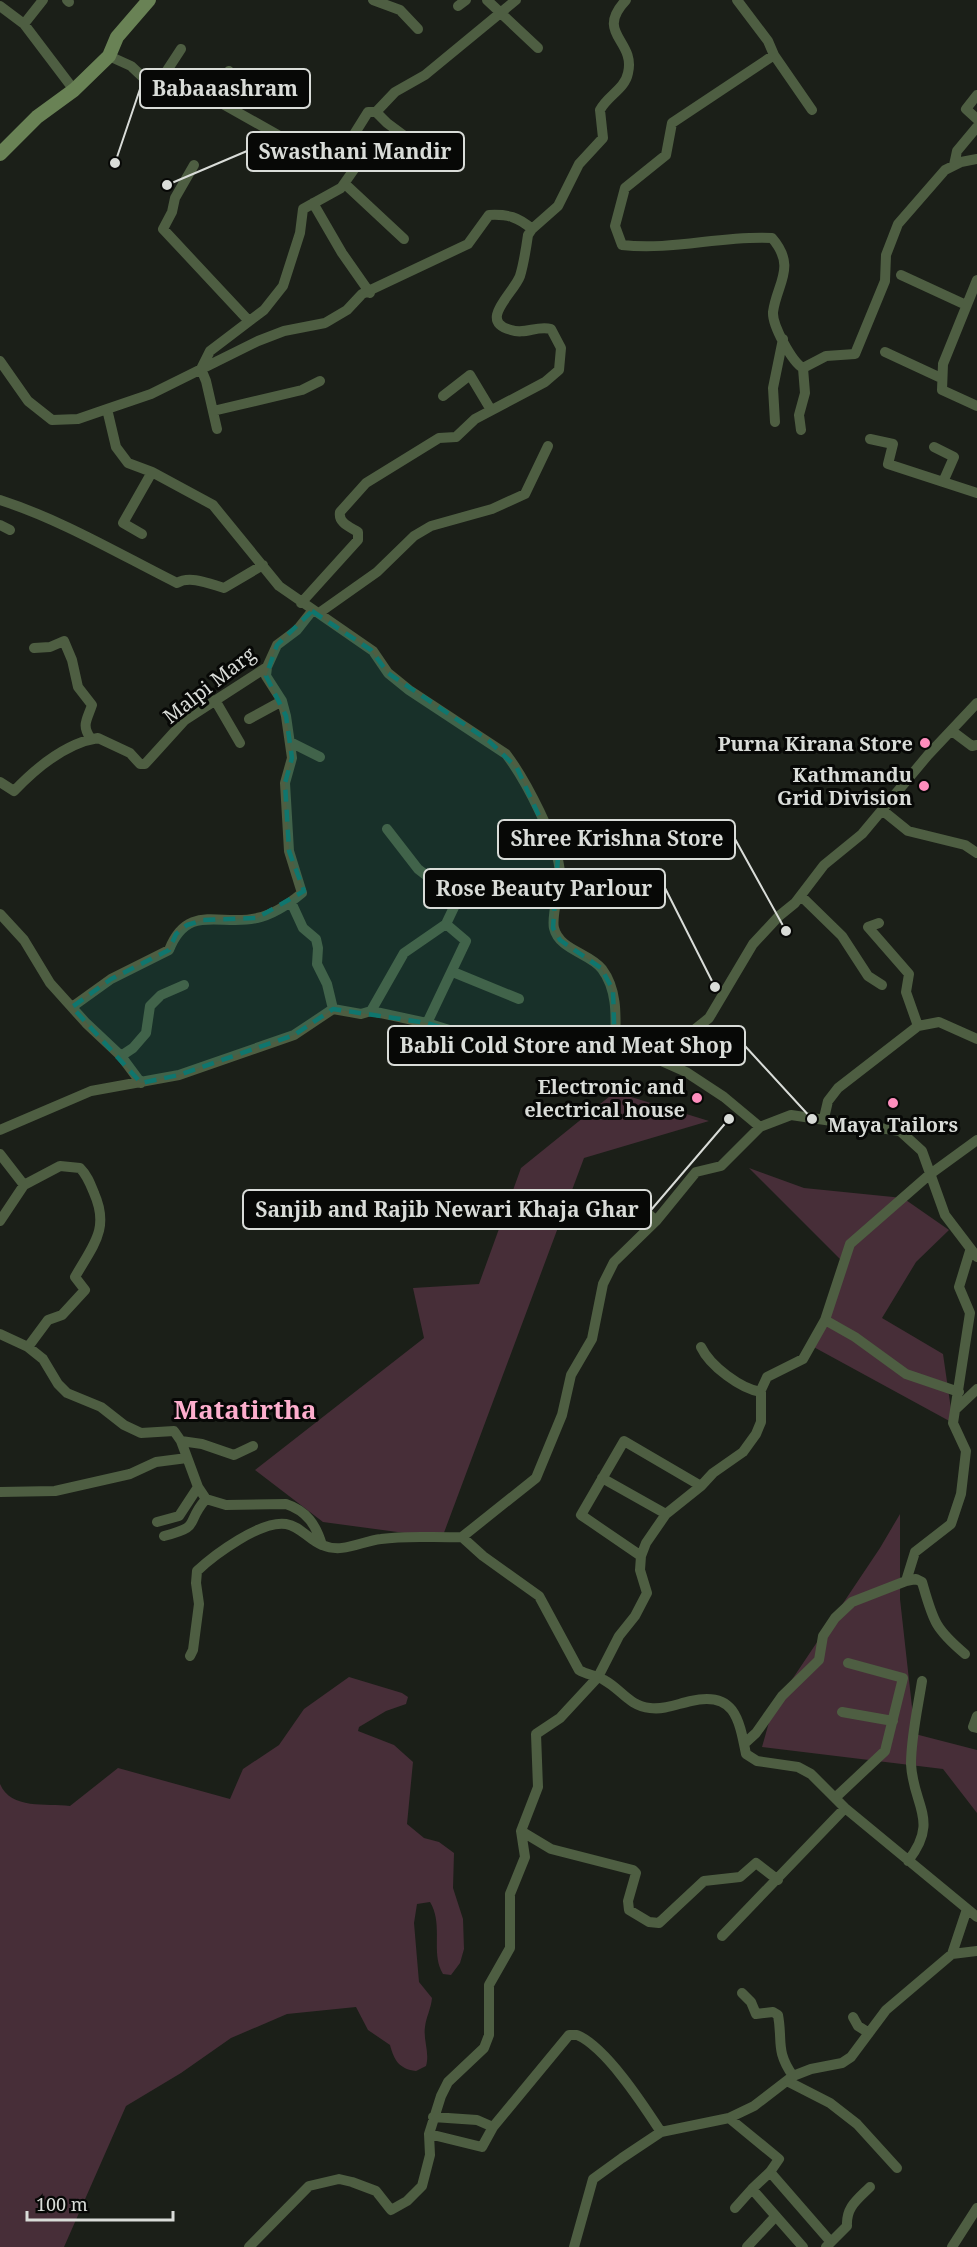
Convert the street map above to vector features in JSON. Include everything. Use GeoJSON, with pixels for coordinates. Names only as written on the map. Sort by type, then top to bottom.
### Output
{"type":"FeatureCollection","features":[{"type":"Feature","properties":{"kind":"street"},"geometry":{"type":"LineString","coordinates":[[24,24],[43,0]]}},
{"type":"Feature","properties":{"kind":"street"},"geometry":{"type":"LineString","coordinates":[[0,154],[37,117],[74,90],[109,56],[117,37],[149,0]]}},
{"type":"Feature","properties":{"kind":"street"},"geometry":{"type":"LineString","coordinates":[[374,0],[400,10],[418,29]]}},
{"type":"Feature","properties":{"kind":"street"},"geometry":{"type":"LineString","coordinates":[[487,0],[499,14],[538,48]]}},
{"type":"Feature","properties":{"kind":"street"},"geometry":{"type":"LineString","coordinates":[[376,112],[395,92],[424,75],[516,0]]}},
{"type":"Feature","properties":{"kind":"street"},"geometry":{"type":"LineString","coordinates":[[301,603],[358,540],[358,532],[341,522],[339,517],[340,512],[366,483],[439,438],[456,437],[475,418],[545,382],[559,370],[561,348],[551,330],[539,328],[520,333],[501,327],[496,319],[497,308],[519,279],[528,236],[558,206],[579,164],[603,138],[600,110],[614,91],[622,86],[629,70],[624,48],[613,24],[615,13],[626,0]]}},
{"type":"Feature","properties":{"kind":"street"},"geometry":{"type":"LineString","coordinates":[[737,0],[768,41],[774,55],[812,110]]}},
{"type":"Feature","properties":{"kind":"street"},"geometry":{"type":"LineString","coordinates":[[1,9],[24,24],[74,90]]}},
{"type":"Feature","properties":{"kind":"street"},"geometry":{"type":"LineString","coordinates":[[109,56],[131,66],[148,82],[153,82],[166,72],[181,49]]}},
{"type":"Feature","properties":{"kind":"street"},"geometry":{"type":"LineString","coordinates":[[774,55],[672,123],[666,155],[625,188],[615,226],[622,245],[646,248],[747,236],[772,238],[780,247],[785,278],[773,314],[796,364],[803,368]]}},
{"type":"Feature","properties":{"kind":"street"},"geometry":{"type":"LineString","coordinates":[[209,95],[230,71]]}},
{"type":"Feature","properties":{"kind":"street"},"geometry":{"type":"LineString","coordinates":[[166,72],[317,157]]}},
{"type":"Feature","properties":{"kind":"street"},"geometry":{"type":"LineString","coordinates":[[977,95],[966,109],[977,120]]}},
{"type":"Feature","properties":{"kind":"street"},"geometry":{"type":"LineString","coordinates":[[217,429],[201,369],[210,351],[264,310],[286,281],[300,233],[302,213],[313,203],[345,184],[356,165],[352,143],[355,130],[368,112],[376,112],[418,146]]}},
{"type":"Feature","properties":{"kind":"street"},"geometry":{"type":"LineString","coordinates":[[954,165],[957,151],[977,127]]}},
{"type":"Feature","properties":{"kind":"street"},"geometry":{"type":"LineString","coordinates":[[803,368],[826,357],[855,354],[885,280],[886,255],[898,224],[945,170],[954,165],[977,159]]}},
{"type":"Feature","properties":{"kind":"street"},"geometry":{"type":"LineString","coordinates":[[194,165],[175,198],[172,212],[163,230],[248,320]]}},
{"type":"Feature","properties":{"kind":"street"},"geometry":{"type":"LineString","coordinates":[[345,184],[404,240]]}},
{"type":"Feature","properties":{"kind":"street"},"geometry":{"type":"LineString","coordinates":[[313,203],[342,253],[370,293]]}},
{"type":"Feature","properties":{"kind":"street"},"geometry":{"type":"LineString","coordinates":[[0,361],[28,401],[52,420],[78,418],[151,394],[258,341],[284,332],[325,323],[347,310],[362,294],[370,293],[382,284],[443,258],[468,244],[489,215],[503,214],[519,218],[532,230]]}},
{"type":"Feature","properties":{"kind":"street"},"geometry":{"type":"LineString","coordinates":[[902,275],[966,305]]}},
{"type":"Feature","properties":{"kind":"street"},"geometry":{"type":"LineString","coordinates":[[977,280],[943,364],[941,378],[942,390],[977,406]]}},
{"type":"Feature","properties":{"kind":"street"},"geometry":{"type":"LineString","coordinates":[[775,422],[773,388],[783,339]]}},
{"type":"Feature","properties":{"kind":"street"},"geometry":{"type":"LineString","coordinates":[[885,352],[941,378]]}},
{"type":"Feature","properties":{"kind":"street"},"geometry":{"type":"LineString","coordinates":[[801,430],[799,415],[805,393],[803,368]]}},
{"type":"Feature","properties":{"kind":"street"},"geometry":{"type":"LineString","coordinates":[[443,396],[470,375],[491,410]]}},
{"type":"Feature","properties":{"kind":"street"},"geometry":{"type":"LineString","coordinates":[[213,411],[302,390],[320,381]]}},
{"type":"Feature","properties":{"kind":"street"},"geometry":{"type":"LineString","coordinates":[[107,408],[121,457],[128,463],[152,472],[213,505],[279,586],[373,651],[389,674],[489,741],[506,754],[518,768],[554,842],[558,857],[560,886],[553,928],[560,940],[601,968],[613,990],[615,1053]]}},
{"type":"Feature","properties":{"kind":"street"},"geometry":{"type":"LineString","coordinates":[[870,439],[893,444],[888,464],[977,494]]}},
{"type":"Feature","properties":{"kind":"street","name":"Malpi Marg"},"geometry":{"type":"LineString","coordinates":[[91,739],[98,738],[111,743],[130,753],[142,765],[185,720],[267,667],[277,645],[315,612],[377,572],[414,536],[431,526],[492,509],[525,494],[548,446]]}},
{"type":"Feature","properties":{"kind":"street"},"geometry":{"type":"LineString","coordinates":[[934,447],[954,457],[943,482]]}},
{"type":"Feature","properties":{"kind":"street"},"geometry":{"type":"LineString","coordinates":[[142,534],[123,523],[152,472]]}},
{"type":"Feature","properties":{"kind":"street"},"geometry":{"type":"LineString","coordinates":[[0,500],[27,509],[107,546],[177,583],[183,579],[193,580],[224,588],[263,565]]}},
{"type":"Feature","properties":{"kind":"street"},"geometry":{"type":"LineString","coordinates":[[0,782],[14,790],[28,776],[58,754],[91,739],[85,730],[85,720],[92,705],[78,687],[72,660],[64,641],[50,647],[34,648]]}},
{"type":"Feature","properties":{"kind":"street"},"geometry":{"type":"LineString","coordinates":[[72,1007],[111,979],[169,950],[176,933],[187,925],[203,920],[257,918],[291,903],[302,893],[289,851],[285,783],[292,758],[290,742],[282,701],[266,676],[267,667]]}},
{"type":"Feature","properties":{"kind":"street"},"geometry":{"type":"LineString","coordinates":[[215,700],[240,743]]}},
{"type":"Feature","properties":{"kind":"street"},"geometry":{"type":"LineString","coordinates":[[249,719],[282,701]]}},
{"type":"Feature","properties":{"kind":"street"},"geometry":{"type":"LineString","coordinates":[[659,1058],[709,1018],[753,944],[801,896],[824,865],[862,834],[928,755],[977,703]]}},
{"type":"Feature","properties":{"kind":"street"},"geometry":{"type":"LineString","coordinates":[[952,731],[972,746],[977,745]]}},
{"type":"Feature","properties":{"kind":"street"},"geometry":{"type":"LineString","coordinates":[[290,742],[320,757]]}},
{"type":"Feature","properties":{"kind":"street"},"geometry":{"type":"LineString","coordinates":[[882,810],[908,831],[965,845],[977,853]]}},
{"type":"Feature","properties":{"kind":"street"},"geometry":{"type":"LineString","coordinates":[[371,1011],[404,953],[446,924],[456,903],[444,889],[418,869],[387,829]]}},
{"type":"Feature","properties":{"kind":"street"},"geometry":{"type":"LineString","coordinates":[[801,896],[842,936],[868,976],[882,985]]}},
{"type":"Feature","properties":{"kind":"street"},"geometry":{"type":"LineString","coordinates":[[291,903],[303,928],[316,939],[317,964],[327,984],[333,1009]]}},
{"type":"Feature","properties":{"kind":"street"},"geometry":{"type":"LineString","coordinates":[[0,914],[24,940],[51,983],[121,1056],[141,1083]]}},
{"type":"Feature","properties":{"kind":"street"},"geometry":{"type":"LineString","coordinates":[[879,922],[868,927],[909,974],[906,992],[918,1026]]}},
{"type":"Feature","properties":{"kind":"street"},"geometry":{"type":"LineString","coordinates":[[427,1023],[466,941],[446,924]]}},
{"type":"Feature","properties":{"kind":"street"},"geometry":{"type":"LineString","coordinates":[[453,972],[519,999]]}},
{"type":"Feature","properties":{"kind":"street"},"geometry":{"type":"LineString","coordinates":[[121,1056],[133,1048],[146,1033],[150,1006],[161,995],[184,985]]}},
{"type":"Feature","properties":{"kind":"street"},"geometry":{"type":"LineString","coordinates":[[0,1130],[91,1091],[179,1075],[294,1035],[333,1009],[361,1014],[371,1011],[427,1023],[497,1045],[533,1050],[565,1046],[596,1053],[639,1051],[659,1058],[714,1090],[760,1127]]}},
{"type":"Feature","properties":{"kind":"street"},"geometry":{"type":"LineString","coordinates":[[824,1118],[828,1101],[838,1088],[918,1026],[939,1022],[977,1039]]}},
{"type":"Feature","properties":{"kind":"street"},"geometry":{"type":"LineString","coordinates":[[190,1656],[194,1650],[199,1604],[195,1583],[197,1571],[235,1542],[276,1524],[295,1527],[311,1541],[331,1549],[351,1547],[380,1539],[462,1537],[536,1478],[562,1415],[571,1375],[592,1339],[603,1284],[614,1262],[656,1221],[696,1172],[721,1166],[760,1127],[790,1115],[824,1118],[900,1131],[922,1151],[945,1215],[974,1254],[959,1287],[970,1313],[953,1423],[966,1451],[961,1494],[951,1524],[915,1552],[906,1581]]}},
{"type":"Feature","properties":{"kind":"street"},"geometry":{"type":"LineString","coordinates":[[249,2247],[309,2186],[339,2179],[352,2182],[376,2191],[391,2210],[407,2201],[422,2186],[430,2155],[429,2134],[433,2116],[448,2082],[476,2058],[489,2035],[489,1985],[510,1948],[510,1894],[525,1857],[521,1830],[538,1787],[536,1734],[560,1718],[598,1677],[619,1636],[635,1616],[647,1593],[640,1570],[641,1556],[646,1543],[666,1514],[701,1486],[712,1473],[743,1452],[756,1434],[761,1422],[761,1392],[767,1377],[803,1359],[825,1320],[850,1244],[929,1175],[977,1140]]}},
{"type":"Feature","properties":{"kind":"street"},"geometry":{"type":"LineString","coordinates":[[0,1154],[24,1185]]}},
{"type":"Feature","properties":{"kind":"street"},"geometry":{"type":"LineString","coordinates":[[0,1221],[24,1185],[60,1166],[80,1168],[87,1175],[102,1212],[95,1241],[75,1277],[85,1290],[62,1315],[48,1320],[28,1347]]}},
{"type":"Feature","properties":{"kind":"street"},"geometry":{"type":"LineString","coordinates":[[631,1197],[656,1221]]}},
{"type":"Feature","properties":{"kind":"street"},"geometry":{"type":"LineString","coordinates":[[825,1320],[855,1336],[906,1374],[959,1392]]}},
{"type":"Feature","properties":{"kind":"street"},"geometry":{"type":"LineString","coordinates":[[0,1334],[28,1347],[43,1359],[58,1384],[67,1393],[100,1407],[134,1430],[148,1434],[174,1431],[181,1441],[198,1487],[206,1499],[226,1505],[286,1504],[295,1507],[316,1527],[322,1545]]}},
{"type":"Feature","properties":{"kind":"street"},"geometry":{"type":"LineString","coordinates":[[701,1347],[707,1359],[718,1369],[749,1390],[761,1392]]}},
{"type":"Feature","properties":{"kind":"street"},"geometry":{"type":"LineString","coordinates":[[956,1409],[977,1389]]}},
{"type":"Feature","properties":{"kind":"street"},"geometry":{"type":"LineString","coordinates":[[181,1441],[202,1444],[234,1455],[253,1446]]}},
{"type":"Feature","properties":{"kind":"street"},"geometry":{"type":"LineString","coordinates":[[641,1556],[581,1515],[624,1441],[701,1486]]}},
{"type":"Feature","properties":{"kind":"street"},"geometry":{"type":"LineString","coordinates":[[0,1492],[55,1491],[130,1474],[156,1462],[188,1458]]}},
{"type":"Feature","properties":{"kind":"street"},"geometry":{"type":"LineString","coordinates":[[602,1478],[666,1514]]}},
{"type":"Feature","properties":{"kind":"street"},"geometry":{"type":"LineString","coordinates":[[157,1522],[179,1516],[198,1487]]}},
{"type":"Feature","properties":{"kind":"street"},"geometry":{"type":"LineString","coordinates":[[164,1536],[187,1530],[192,1526],[197,1509],[206,1499]]}},
{"type":"Feature","properties":{"kind":"street"},"geometry":{"type":"LineString","coordinates":[[462,1537],[483,1556],[540,1596],[579,1670],[598,1677],[635,1705],[649,1708],[708,1698],[719,1699],[729,1705],[738,1719],[747,1754],[757,1761],[798,1767],[823,1784],[845,1808],[973,1912],[952,1954],[886,2010],[851,2057],[842,2063],[811,2069],[790,2079],[754,2106],[729,2118],[662,2132],[593,2179],[574,2247]]}},
{"type":"Feature","properties":{"kind":"street"},"geometry":{"type":"LineString","coordinates":[[744,1744],[756,1733],[782,1696],[819,1660],[823,1636],[835,1618],[852,1602],[916,1579],[922,1582],[930,1614],[941,1633],[965,1654]]}},
{"type":"Feature","properties":{"kind":"street"},"geometry":{"type":"LineString","coordinates":[[848,1663],[903,1678],[924,1679],[911,1765],[925,1827],[917,1849],[908,1861]]}},
{"type":"Feature","properties":{"kind":"street"},"geometry":{"type":"LineString","coordinates":[[836,1797],[885,1750],[903,1678]]}},
{"type":"Feature","properties":{"kind":"street"},"geometry":{"type":"LineString","coordinates":[[842,1712],[893,1721]]}},
{"type":"Feature","properties":{"kind":"street"},"geometry":{"type":"LineString","coordinates":[[977,1716],[973,1727],[977,1728]]}},
{"type":"Feature","properties":{"kind":"street"},"geometry":{"type":"LineString","coordinates":[[722,1936],[845,1808]]}},
{"type":"Feature","properties":{"kind":"street"},"geometry":{"type":"LineString","coordinates":[[521,1830],[551,1849],[633,1870],[636,1873],[628,1901],[629,1910],[649,1922],[659,1923],[705,1881],[740,1877],[756,1863],[778,1880]]}},
{"type":"Feature","properties":{"kind":"street"},"geometry":{"type":"LineString","coordinates":[[952,1954],[977,1951]]}},
{"type":"Feature","properties":{"kind":"street"},"geometry":{"type":"LineString","coordinates":[[742,1993],[751,2002],[756,2014],[773,2012],[778,2014],[778,2043],[790,2079],[830,2103],[857,2124],[897,2168]]}},
{"type":"Feature","properties":{"kind":"street"},"geometry":{"type":"LineString","coordinates":[[853,2017],[858,2026],[869,2033]]}},
{"type":"Feature","properties":{"kind":"street"},"geometry":{"type":"LineString","coordinates":[[429,2134],[482,2147],[493,2127],[569,2035],[577,2035],[598,2051],[630,2085],[662,2132]]}},
{"type":"Feature","properties":{"kind":"street"},"geometry":{"type":"LineString","coordinates":[[433,2116],[477,2120],[493,2127]]}},
{"type":"Feature","properties":{"kind":"street"},"geometry":{"type":"LineString","coordinates":[[729,2118],[779,2158],[770,2172],[735,2208]]}},
{"type":"Feature","properties":{"kind":"street"},"geometry":{"type":"LineString","coordinates":[[770,2172],[828,2244],[847,2226],[846,2212],[870,2187]]}},
{"type":"Feature","properties":{"kind":"street"},"geometry":{"type":"LineString","coordinates":[[752,2189],[803,2247]]}},
{"type":"Feature","properties":{"kind":"street"},"geometry":{"type":"LineString","coordinates":[[952,2247],[977,2209]]}},
{"type":"Feature","properties":{"kind":"street"},"geometry":{"type":"LineString","coordinates":[[747,2247],[775,2217]]}},
{"type":"Feature","properties":{"kind":"highlighted area"},"geometry":{"type":"Polygon","coordinates":[[[312,611],[371,650],[388,673],[489,741],[517,768],[558,857],[553,928],[560,940],[601,968],[613,990],[615,1053],[565,1046],[533,1050],[497,1045],[427,1023],[333,1009],[294,1035],[179,1075],[141,1083],[72,1007],[111,979],[169,950],[176,934],[187,925],[203,920],[257,918],[304,891],[289,851],[285,783],[292,758],[286,716],[266,676],[277,645],[312,611]]]}},
{"type":"Feature","properties":{"kind":"shaded area"},"geometry":{"type":"Polygon","coordinates":[[[615,1092],[709,1121],[584,1158],[442,1538],[323,1522],[255,1470],[424,1338],[413,1288],[479,1284],[521,1168],[615,1092]]]}},
{"type":"Feature","properties":{"kind":"shaded area"},"geometry":{"type":"Polygon","coordinates":[[[749,1168],[804,1188],[903,1198],[949,1230],[916,1262],[882,1318],[943,1354],[953,1423],[810,1345],[844,1263],[749,1168]]]}},
{"type":"Feature","properties":{"kind":"shaded area"},"geometry":{"type":"Polygon","coordinates":[[[900,1514],[900,1599],[915,1734],[977,1750],[977,1813],[943,1769],[762,1747],[773,1708],[880,1548],[900,1514]]]}},
{"type":"Feature","properties":{"kind":"shaded area"},"geometry":{"type":"Polygon","coordinates":[[[349,1677],[402,1693],[408,1697],[406,1704],[386,1711],[359,1727],[358,1731],[394,1745],[413,1762],[407,1824],[424,1838],[439,1842],[454,1853],[453,1888],[463,1919],[464,1949],[460,1963],[451,1975],[443,1974],[439,1966],[436,1920],[430,1902],[417,1904],[414,1923],[419,1982],[432,1998],[425,2027],[426,2066],[416,2071],[401,2066],[393,2055],[390,2045],[368,2030],[356,2007],[287,2014],[231,2038],[181,2073],[126,2106],[64,2247],[0,2247],[0,1784],[12,1798],[21,1802],[70,1806],[118,1768],[230,1799],[243,1769],[279,1745],[304,1709],[349,1677]]]}},
{"type":"Feature","properties":{"kind":"place","name":"Babaaashram"},"geometry":{"type":"Point","coordinates":[115,163]}},
{"type":"Feature","properties":{"kind":"place","name":"Swasthani Mandir"},"geometry":{"type":"Point","coordinates":[167,185]}},
{"type":"Feature","properties":{"kind":"place","name":"Purna Kirana Store"},"geometry":{"type":"Point","coordinates":[925,743]}},
{"type":"Feature","properties":{"kind":"place","name":"Kathmandu Grid Division"},"geometry":{"type":"Point","coordinates":[924,786]}},
{"type":"Feature","properties":{"kind":"place","name":"Shree Krishna Store"},"geometry":{"type":"Point","coordinates":[786,931]}},
{"type":"Feature","properties":{"kind":"place","name":"Rose Beauty Parlour"},"geometry":{"type":"Point","coordinates":[715,987]}},
{"type":"Feature","properties":{"kind":"place","name":"Electronic and electrical house"},"geometry":{"type":"Point","coordinates":[697,1098]}},
{"type":"Feature","properties":{"kind":"place","name":"Maya Tailors"},"geometry":{"type":"Point","coordinates":[893,1103]}},
{"type":"Feature","properties":{"kind":"place","name":"Sanjib and Rajib Newari Khaja Ghar"},"geometry":{"type":"Point","coordinates":[729,1119]}},
{"type":"Feature","properties":{"kind":"place","name":"Babli Cold Store and Meat Shop"},"geometry":{"type":"Point","coordinates":[812,1119]}},
{"type":"Feature","properties":{"kind":"district","name":"Matatirtha"},"geometry":{"type":"Point","coordinates":[245,1409]}}]}
